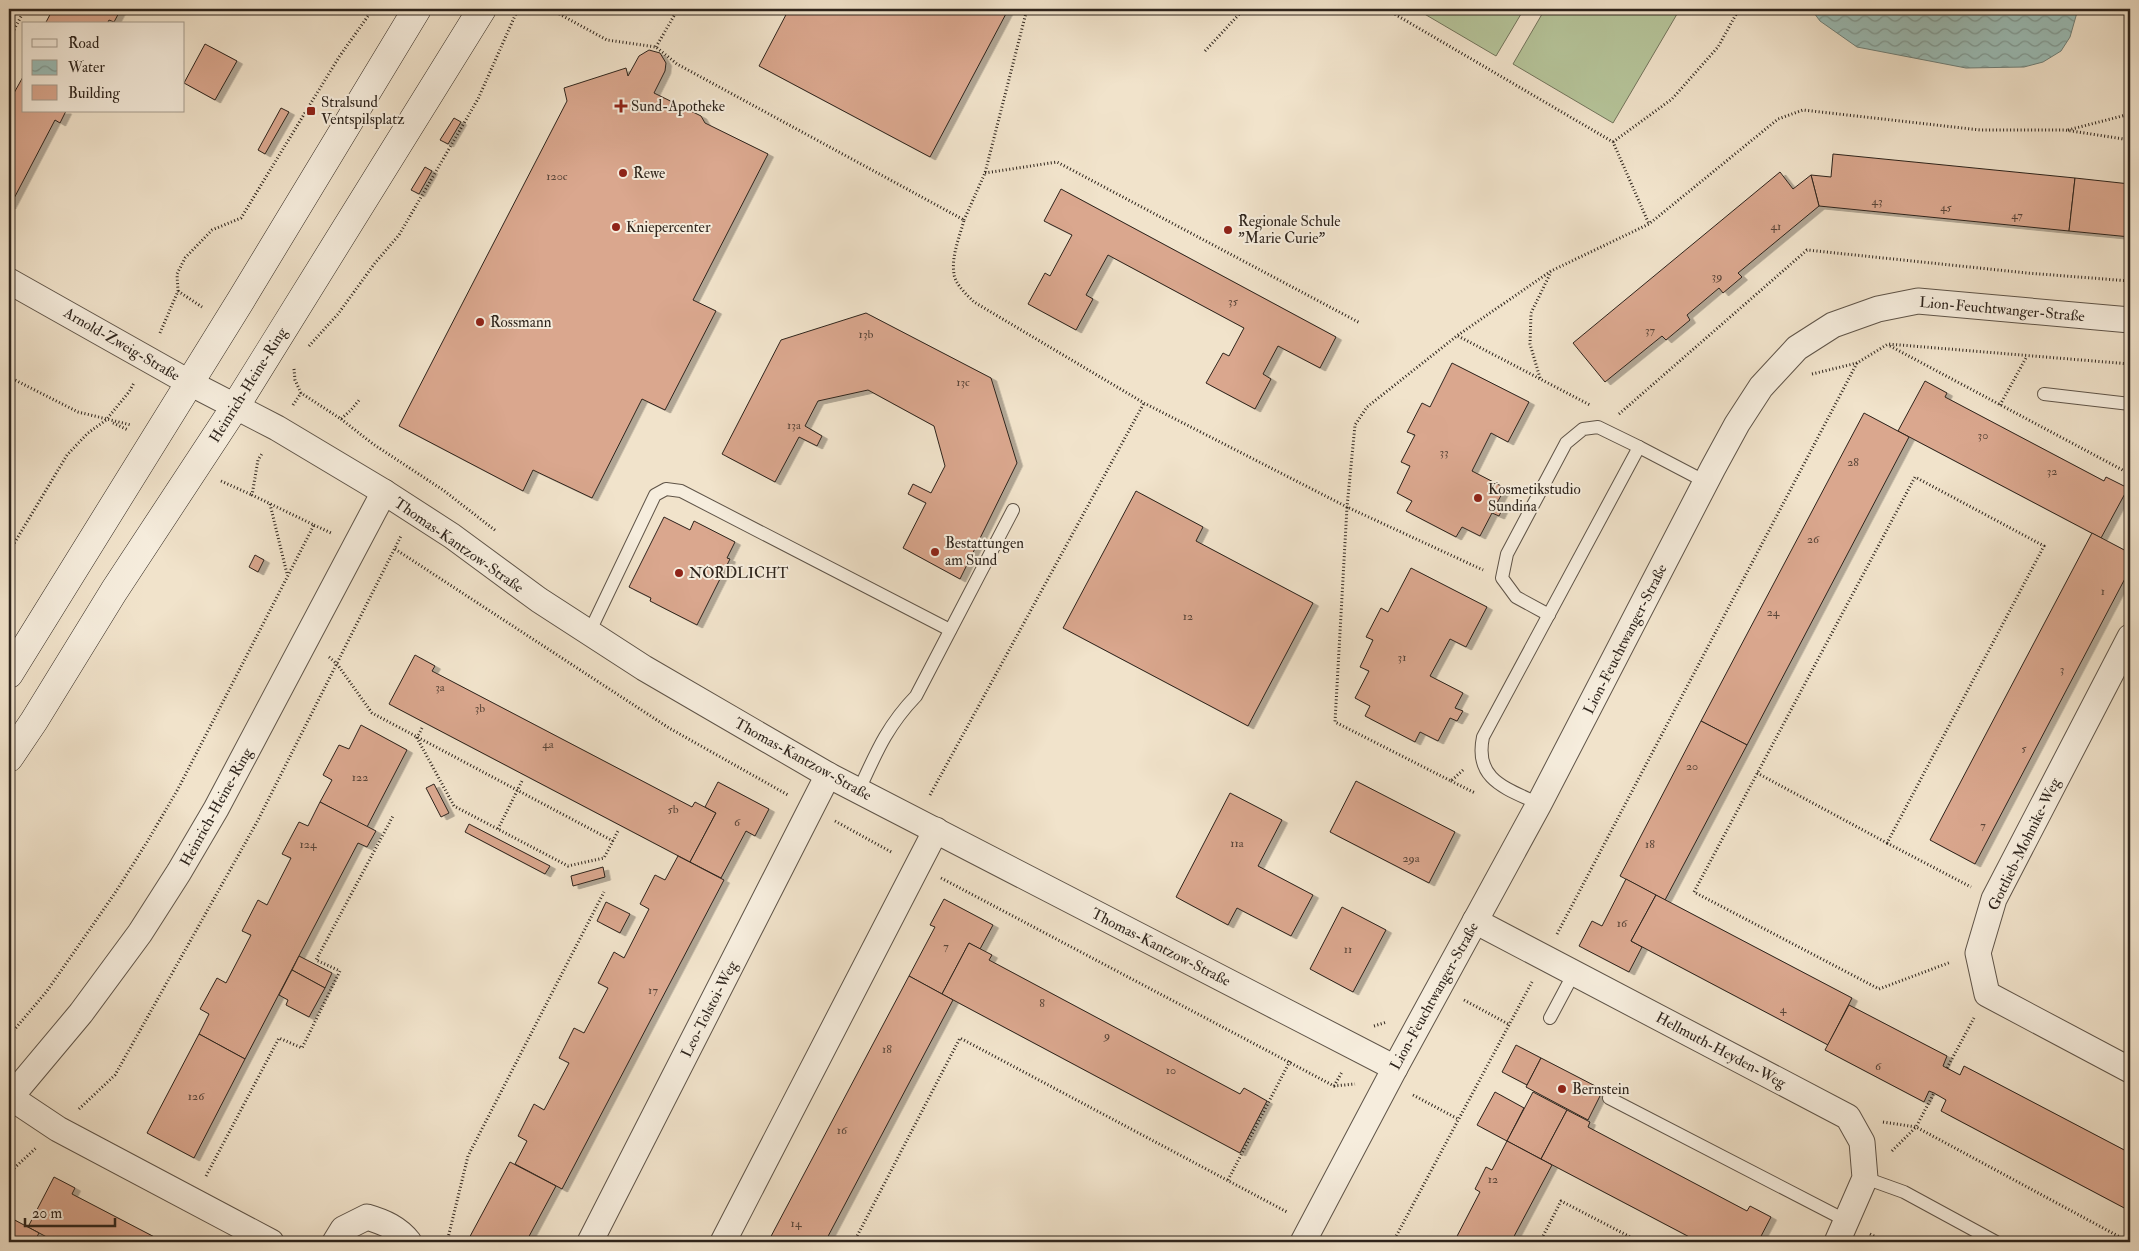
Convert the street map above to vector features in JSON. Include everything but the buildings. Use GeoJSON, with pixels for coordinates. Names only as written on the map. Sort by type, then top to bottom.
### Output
{"type":"FeatureCollection","features":[{"type":"Feature","properties":{"kind":"main road"},"geometry":{"type":"LineString","coordinates":[[9,674],[190,383],[417,9]]}},
{"type":"Feature","properties":{"kind":"main road","name":"Heinrich-Heine-Ring"},"geometry":{"type":"LineString","coordinates":[[9,758],[120,583],[235,408],[482,9]]}},
{"type":"Feature","properties":{"kind":"street","name":"Arnold-Zweig-Straße"},"geometry":{"type":"LineString","coordinates":[[9,281],[235,408]]}},
{"type":"Feature","properties":{"kind":"street","name":"Lion-Feuchtwanger-Straße"},"geometry":{"type":"LineString","coordinates":[[1307,1234],[1391,1074],[1539,804],[1737,424],[1761,387],[1798,348],[1833,325],[1878,309],[1918,301],[2130,320]]}},
{"type":"Feature","properties":{"kind":"street","name":"Thomas-Kantzow-Straße"},"geometry":{"type":"LineString","coordinates":[[235,408],[277,428],[384,492],[452,536],[539,600],[589,633],[644,668],[828,775],[926,825],[1391,1074]]}},
{"type":"Feature","properties":{"kind":"street","name":"Heinrich-Heine-Ring"},"geometry":{"type":"LineString","coordinates":[[272,1242],[58,1129],[9,1098],[81,1013],[140,933],[216,809],[384,492]]}},
{"type":"Feature","properties":{"kind":"street","name":"Gottlieb-Mohnike-Weg"},"geometry":{"type":"LineString","coordinates":[[1987,994],[1978,952],[1994,899],[2130,637]]}},
{"type":"Feature","properties":{"kind":"street","name":"Leo-Tolstoi-Weg"},"geometry":{"type":"LineString","coordinates":[[590,1242],[828,775]]}},
{"type":"Feature","properties":{"kind":"street"},"geometry":{"type":"LineString","coordinates":[[723,1242],[918,866],[926,825]]}},
{"type":"Feature","properties":{"kind":"street","name":"Hellmuth-Heyden-Weg"},"geometry":{"type":"LineString","coordinates":[[1475,921],[1848,1117]]}},
{"type":"Feature","properties":{"kind":"street"},"geometry":{"type":"LineString","coordinates":[[1987,994],[2130,1070]]}},
{"type":"Feature","properties":{"kind":"street"},"geometry":{"type":"LineString","coordinates":[[1842,1232],[1865,1178],[1862,1142],[1848,1117]]}},
{"type":"Feature","properties":{"kind":"street"},"geometry":{"type":"LineString","coordinates":[[335,1242],[343,1229],[368,1217],[384,1222],[402,1234],[409,1242]]}},
{"type":"Feature","properties":{"kind":"lane"},"geometry":{"type":"LineString","coordinates":[[2044,394],[2130,404]]}},
{"type":"Feature","properties":{"kind":"lane"},"geometry":{"type":"LineString","coordinates":[[1549,615],[1516,597],[1502,578],[1507,554],[1566,443],[1583,429],[1598,427],[1706,482]]}},
{"type":"Feature","properties":{"kind":"lane"},"geometry":{"type":"LineString","coordinates":[[1539,804],[1500,785],[1485,770],[1480,751],[1484,737],[1639,447]]}},
{"type":"Feature","properties":{"kind":"lane"},"geometry":{"type":"LineString","coordinates":[[589,633],[655,495],[666,489],[681,492],[950,630]]}},
{"type":"Feature","properties":{"kind":"lane"},"geometry":{"type":"LineString","coordinates":[[859,790],[885,734],[898,714],[916,696],[1013,510]]}},
{"type":"Feature","properties":{"kind":"lane"},"geometry":{"type":"LineString","coordinates":[[1550,1018],[1574,973]]}},
{"type":"Feature","properties":{"kind":"lane"},"geometry":{"type":"LineString","coordinates":[[1609,1098],[1842,1232]]}},
{"type":"Feature","properties":{"kind":"lane"},"geometry":{"type":"LineString","coordinates":[[1865,1178],[1904,1192],[1996,1242]]}},
{"type":"Feature","properties":{"kind":"path"},"geometry":{"type":"LineString","coordinates":[[9,39],[24,9]]}},
{"type":"Feature","properties":{"kind":"path"},"geometry":{"type":"LineString","coordinates":[[9,552],[67,455],[88,433],[106,420],[129,392],[178,291],[177,274],[185,258],[212,230],[241,218],[339,57],[373,9]]}},
{"type":"Feature","properties":{"kind":"path"},"geometry":{"type":"LineString","coordinates":[[306,350],[338,314],[375,263],[400,235],[478,99],[518,9]]}},
{"type":"Feature","properties":{"kind":"path"},"geometry":{"type":"LineString","coordinates":[[550,9],[607,40],[656,47],[676,64],[964,220]]}},
{"type":"Feature","properties":{"kind":"path"},"geometry":{"type":"LineString","coordinates":[[656,47],[678,9]]}},
{"type":"Feature","properties":{"kind":"path"},"geometry":{"type":"LineString","coordinates":[[1027,9],[985,173],[964,220],[956,252],[953,275],[962,288],[974,302],[1144,403],[1346,507],[1502,578]]}},
{"type":"Feature","properties":{"kind":"path"},"geometry":{"type":"LineString","coordinates":[[1205,51],[1244,9]]}},
{"type":"Feature","properties":{"kind":"path"},"geometry":{"type":"LineString","coordinates":[[1386,9],[1613,142],[1648,224]]}},
{"type":"Feature","properties":{"kind":"path"},"geometry":{"type":"LineString","coordinates":[[1613,142],[1672,99],[1718,47],[1739,9]]}},
{"type":"Feature","properties":{"kind":"path"},"geometry":{"type":"LineString","coordinates":[[1476,794],[1335,722],[1346,507],[1355,425],[1367,408],[1458,336],[1551,271],[1648,224],[1778,119],[1803,110],[1980,130],[2064,130],[2130,140]]}},
{"type":"Feature","properties":{"kind":"path"},"geometry":{"type":"LineString","coordinates":[[2064,130],[2130,114]]}},
{"type":"Feature","properties":{"kind":"path"},"geometry":{"type":"LineString","coordinates":[[985,173],[1057,162],[1360,323]]}},
{"type":"Feature","properties":{"kind":"path"},"geometry":{"type":"LineString","coordinates":[[1614,418],[1807,250],[2028,273],[2130,281]]}},
{"type":"Feature","properties":{"kind":"path"},"geometry":{"type":"LineString","coordinates":[[1540,378],[1530,344],[1531,313],[1551,271]]}},
{"type":"Feature","properties":{"kind":"path"},"geometry":{"type":"LineString","coordinates":[[1458,336],[1598,409]]}},
{"type":"Feature","properties":{"kind":"path"},"geometry":{"type":"LineString","coordinates":[[1888,344],[2130,474]]}},
{"type":"Feature","properties":{"kind":"path"},"geometry":{"type":"LineString","coordinates":[[1393,1242],[1545,958],[1857,363],[1888,344],[2130,364]]}},
{"type":"Feature","properties":{"kind":"path"},"geometry":{"type":"LineString","coordinates":[[2000,405],[2028,356]]}},
{"type":"Feature","properties":{"kind":"path"},"geometry":{"type":"LineString","coordinates":[[294,364],[295,380],[301,392],[341,419],[373,444],[443,490],[501,535]]}},
{"type":"Feature","properties":{"kind":"path"},"geometry":{"type":"LineString","coordinates":[[9,377],[78,412],[160,431]]}},
{"type":"Feature","properties":{"kind":"path"},"geometry":{"type":"LineString","coordinates":[[9,1036],[47,991],[115,894],[147,842],[178,789],[314,525],[252,494],[258,460],[301,392]]}},
{"type":"Feature","properties":{"kind":"path"},"geometry":{"type":"LineString","coordinates":[[341,419],[360,399]]}},
{"type":"Feature","properties":{"kind":"path"},"geometry":{"type":"LineString","coordinates":[[926,825],[1144,403]]}},
{"type":"Feature","properties":{"kind":"path"},"geometry":{"type":"LineString","coordinates":[[1887,843],[2044,546],[1915,478],[1694,892],[1878,989],[1978,952]]}},
{"type":"Feature","properties":{"kind":"path"},"geometry":{"type":"LineString","coordinates":[[270,504],[287,575]]}},
{"type":"Feature","properties":{"kind":"path"},"geometry":{"type":"LineString","coordinates":[[9,1173],[114,1075],[257,822],[413,511]]}},
{"type":"Feature","properties":{"kind":"path"},"geometry":{"type":"LineString","coordinates":[[9,529],[13,546]]}},
{"type":"Feature","properties":{"kind":"path"},"geometry":{"type":"LineString","coordinates":[[395,549],[669,728],[812,809],[918,866],[1334,1086],[1391,1074],[1458,1119]]}},
{"type":"Feature","properties":{"kind":"path"},"geometry":{"type":"LineString","coordinates":[[307,637],[337,664],[372,713],[613,841]]}},
{"type":"Feature","properties":{"kind":"path"},"geometry":{"type":"LineString","coordinates":[[417,738],[422,728]]}},
{"type":"Feature","properties":{"kind":"path"},"geometry":{"type":"LineString","coordinates":[[417,738],[454,806],[568,866],[604,858],[618,831]]}},
{"type":"Feature","properties":{"kind":"path"},"geometry":{"type":"LineString","coordinates":[[1451,781],[1480,751]]}},
{"type":"Feature","properties":{"kind":"path"},"geometry":{"type":"LineString","coordinates":[[1757,773],[1994,899]]}},
{"type":"Feature","properties":{"kind":"path"},"geometry":{"type":"LineString","coordinates":[[498,829],[522,781]]}},
{"type":"Feature","properties":{"kind":"path"},"geometry":{"type":"LineString","coordinates":[[193,1201],[279,1038],[302,1048],[340,971],[316,960],[393,816]]}},
{"type":"Feature","properties":{"kind":"path"},"geometry":{"type":"LineString","coordinates":[[447,1242],[468,1156],[604,892]]}},
{"type":"Feature","properties":{"kind":"path"},"geometry":{"type":"LineString","coordinates":[[1947,1068],[1987,994]]}},
{"type":"Feature","properties":{"kind":"path"},"geometry":{"type":"LineString","coordinates":[[1372,1026],[1389,1021]]}},
{"type":"Feature","properties":{"kind":"path"},"geometry":{"type":"LineString","coordinates":[[854,1242],[960,1038],[1228,1180],[1307,1234]]}},
{"type":"Feature","properties":{"kind":"path"},"geometry":{"type":"LineString","coordinates":[[1228,1180],[1290,1062]]}},
{"type":"Feature","properties":{"kind":"path"},"geometry":{"type":"LineString","coordinates":[[1916,1127],[1934,1093]]}},
{"type":"Feature","properties":{"kind":"path"},"geometry":{"type":"LineString","coordinates":[[1848,1117],[1916,1127],[2129,1242]]}},
{"type":"Feature","properties":{"kind":"path"},"geometry":{"type":"LineString","coordinates":[[1540,1242],[1561,1202],[1640,1242]]}},
{"type":"Feature","properties":{"kind":"green space"},"geometry":{"type":"Polygon","coordinates":[[[1416,9],[1524,9],[1496,56],[1416,9]]]}},
{"type":"Feature","properties":{"kind":"green space"},"geometry":{"type":"Polygon","coordinates":[[[1545,9],[1680,9],[1613,123],[1513,64],[1545,9]]]}},
{"type":"Feature","properties":{"kind":"water"},"geometry":{"type":"Polygon","coordinates":[[[1811,9],[2078,9],[2070,37],[2061,51],[2043,62],[2024,67],[1966,68],[1857,47],[1820,21],[1811,9]]]}},
{"type":"Feature","properties":{"kind":"place","name":"Sund-Apotheke"},"geometry":{"type":"Point","coordinates":[621,106]}},
{"type":"Feature","properties":{"kind":"place","name":"Stralsund Ventspilsplatz"},"geometry":{"type":"Point","coordinates":[311,111]}},
{"type":"Feature","properties":{"kind":"place","name":"Rewe"},"geometry":{"type":"Point","coordinates":[623,173]}},
{"type":"Feature","properties":{"kind":"place","name":"Kniepercenter"},"geometry":{"type":"Point","coordinates":[616,227]}},
{"type":"Feature","properties":{"kind":"place","name":"Regionale Schule \"Marie Curie\""},"geometry":{"type":"Point","coordinates":[1228,230]}},
{"type":"Feature","properties":{"kind":"place","name":"Rossmann"},"geometry":{"type":"Point","coordinates":[480,322]}},
{"type":"Feature","properties":{"kind":"place","name":"Kosmetikstudio Sundina"},"geometry":{"type":"Point","coordinates":[1478,498]}},
{"type":"Feature","properties":{"kind":"place","name":"Bestattungen am Sund"},"geometry":{"type":"Point","coordinates":[935,552]}},
{"type":"Feature","properties":{"kind":"place","name":"NORDLICHT"},"geometry":{"type":"Point","coordinates":[679,573]}},
{"type":"Feature","properties":{"kind":"place","name":"Bernstein"},"geometry":{"type":"Point","coordinates":[1562,1089]}}]}
